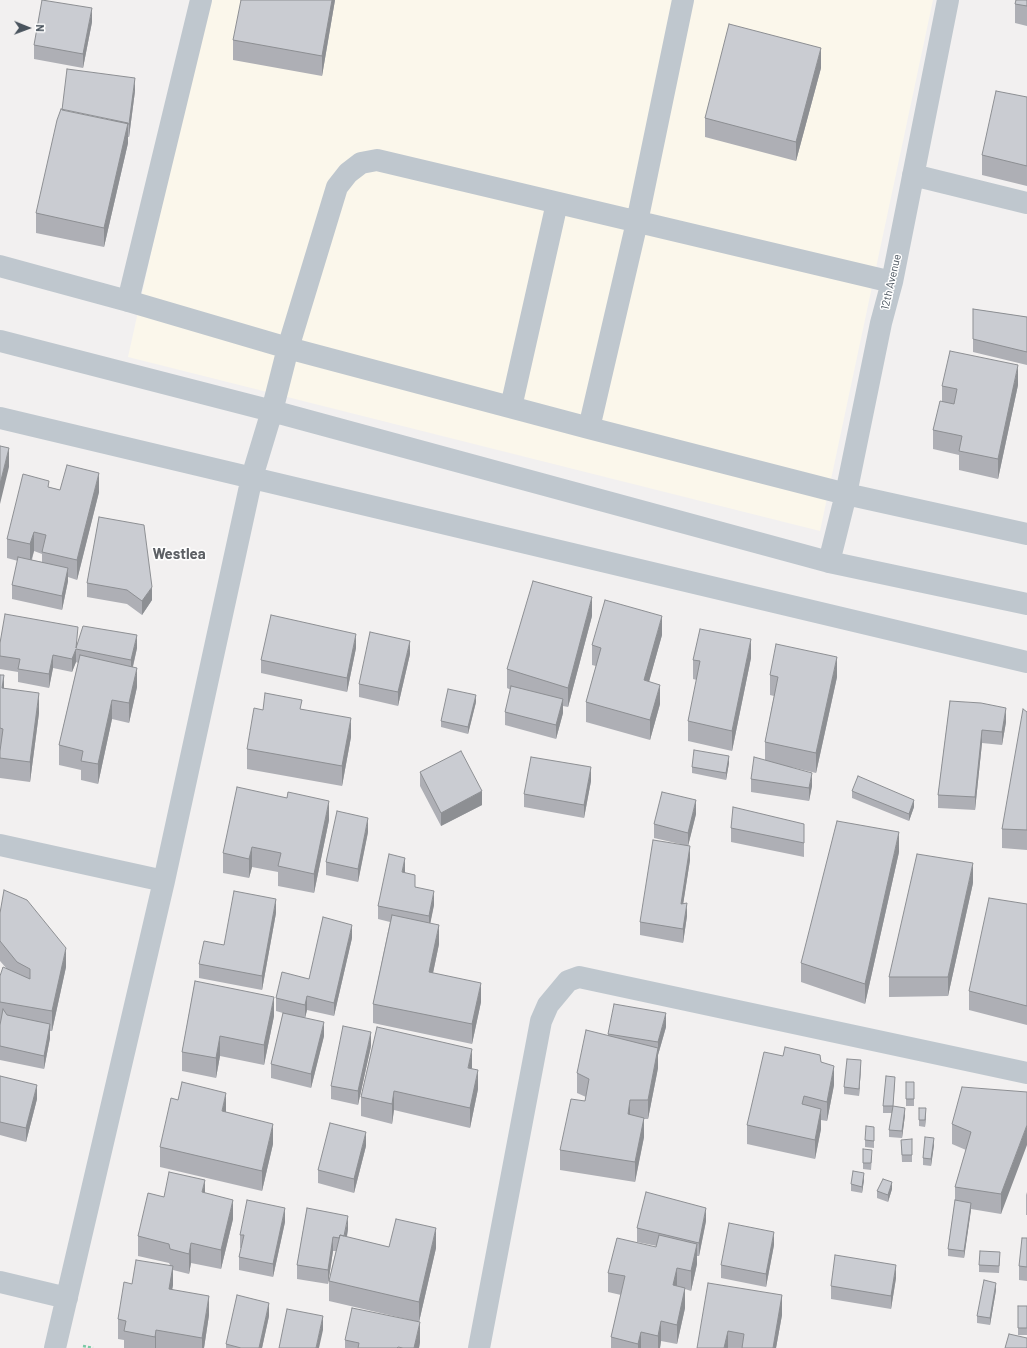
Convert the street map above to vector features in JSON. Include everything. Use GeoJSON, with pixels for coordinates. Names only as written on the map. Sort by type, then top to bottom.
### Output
{"type":"FeatureCollection","features":[{"type":"Feature","properties":{"kind":"street"},"geometry":{"type":"LineString","coordinates":[[128,301],[201,0]]}},
{"type":"Feature","properties":{"kind":"street"},"geometry":{"type":"LineString","coordinates":[[589,428],[637,222],[683,0]]}},
{"type":"Feature","properties":{"kind":"street","name":"12th Avenue"},"geometry":{"type":"LineString","coordinates":[[829,562],[846,494],[881,323],[892,282],[948,0]]}},
{"type":"Feature","properties":{"kind":"street"},"geometry":{"type":"LineString","coordinates":[[55,1348],[164,881],[252,477],[272,411],[288,348],[338,187],[348,173],[361,163],[377,160],[892,282]]}},
{"type":"Feature","properties":{"kind":"street"},"geometry":{"type":"LineString","coordinates":[[913,175],[1027,202]]}},
{"type":"Feature","properties":{"kind":"street"},"geometry":{"type":"LineString","coordinates":[[511,406],[558,203]]}},
{"type":"Feature","properties":{"kind":"street"},"geometry":{"type":"LineString","coordinates":[[0,266],[128,301],[288,348],[511,406],[589,428],[846,494],[1027,534]]}},
{"type":"Feature","properties":{"kind":"street"},"geometry":{"type":"LineString","coordinates":[[0,341],[272,411],[829,562],[1027,604]]}},
{"type":"Feature","properties":{"kind":"street"},"geometry":{"type":"LineString","coordinates":[[0,418],[1027,662]]}},
{"type":"Feature","properties":{"kind":"street"},"geometry":{"type":"LineString","coordinates":[[0,845],[164,881]]}},
{"type":"Feature","properties":{"kind":"street"},"geometry":{"type":"LineString","coordinates":[[479,1348],[541,1021],[548,1005],[568,981],[579,977],[1027,1073]]}},
{"type":"Feature","properties":{"kind":"street"},"geometry":{"type":"LineString","coordinates":[[0,1282],[67,1298]]}},
{"type":"Feature","properties":{"kind":"shaded area"},"geometry":{"type":"Polygon","coordinates":[[[207,0],[933,0],[820,531],[128,357],[207,0]]]}},
{"type":"Feature","properties":{"kind":"building"},"geometry":{"type":"Polygon","coordinates":[[[42,0],[92,8],[83,54],[34,45],[42,0]]]}},
{"type":"Feature","properties":{"kind":"building"},"geometry":{"type":"Polygon","coordinates":[[[241,0],[332,0],[322,56],[233,40],[241,0]]]}},
{"type":"Feature","properties":{"kind":"building"},"geometry":{"type":"Polygon","coordinates":[[[1016,0],[1027,0],[1027,6],[1015,4],[1016,0]]]}},
{"type":"Feature","properties":{"kind":"building"},"geometry":{"type":"Polygon","coordinates":[[[729,24],[821,48],[796,142],[705,118],[729,24]]]}},
{"type":"Feature","properties":{"kind":"building"},"geometry":{"type":"Polygon","coordinates":[[[67,69],[135,78],[129,124],[62,110],[67,69]]]}},
{"type":"Feature","properties":{"kind":"building"},"geometry":{"type":"Polygon","coordinates":[[[996,91],[1027,97],[1027,166],[982,155],[996,91]]]}},
{"type":"Feature","properties":{"kind":"building"},"geometry":{"type":"Polygon","coordinates":[[[61,109],[128,123],[104,228],[36,213],[57,120],[61,109]]]}},
{"type":"Feature","properties":{"kind":"building"},"geometry":{"type":"Polygon","coordinates":[[[973,309],[1027,317],[1027,352],[973,339],[973,309]]]}},
{"type":"Feature","properties":{"kind":"building"},"geometry":{"type":"Polygon","coordinates":[[[950,351],[1018,365],[998,459],[959,451],[962,436],[933,430],[940,401],[954,404],[957,389],[942,386],[950,351]]]}},
{"type":"Feature","properties":{"kind":"building"},"geometry":{"type":"Polygon","coordinates":[[[0,446],[9,448],[0,484],[0,446]]]}},
{"type":"Feature","properties":{"kind":"building"},"geometry":{"type":"Polygon","coordinates":[[[67,465],[99,473],[77,560],[42,552],[46,535],[34,532],[30,544],[7,539],[23,474],[49,481],[48,487],[60,490],[67,465]]]}},
{"type":"Feature","properties":{"kind":"building"},"geometry":{"type":"Polygon","coordinates":[[[99,517],[144,525],[152,587],[142,601],[127,590],[87,583],[99,517]]]}},
{"type":"Feature","properties":{"kind":"building"},"geometry":{"type":"Polygon","coordinates":[[[18,557],[68,568],[62,596],[12,585],[18,557]]]}},
{"type":"Feature","properties":{"kind":"building"},"geometry":{"type":"Polygon","coordinates":[[[533,581],[592,597],[568,688],[507,669],[533,581]]]}},
{"type":"Feature","properties":{"kind":"building"},"geometry":{"type":"Polygon","coordinates":[[[605,600],[662,616],[644,680],[660,685],[650,720],[586,702],[601,648],[592,645],[605,600]]]}},
{"type":"Feature","properties":{"kind":"building"},"geometry":{"type":"Polygon","coordinates":[[[5,614],[78,627],[76,648],[83,626],[137,635],[131,660],[76,649],[72,659],[53,655],[49,674],[18,669],[20,659],[0,656],[0,643],[5,614]]]}},
{"type":"Feature","properties":{"kind":"building"},"geometry":{"type":"Polygon","coordinates":[[[271,615],[356,634],[347,678],[261,660],[271,615]]]}},
{"type":"Feature","properties":{"kind":"building"},"geometry":{"type":"Polygon","coordinates":[[[700,629],[751,639],[732,731],[688,721],[700,661],[693,660],[700,629]]]}},
{"type":"Feature","properties":{"kind":"building"},"geometry":{"type":"Polygon","coordinates":[[[370,632],[410,641],[398,692],[359,684],[370,632]]]}},
{"type":"Feature","properties":{"kind":"building"},"geometry":{"type":"Polygon","coordinates":[[[776,644],[837,657],[816,753],[765,742],[778,677],[770,675],[776,644]]]}},
{"type":"Feature","properties":{"kind":"building"},"geometry":{"type":"Polygon","coordinates":[[[80,655],[137,668],[129,703],[112,700],[98,764],[81,761],[83,751],[59,745],[80,655]]]}},
{"type":"Feature","properties":{"kind":"building"},"geometry":{"type":"Polygon","coordinates":[[[0,675],[4,675],[2,688],[39,693],[30,762],[0,758],[3,729],[0,728],[0,675]]]}},
{"type":"Feature","properties":{"kind":"building"},"geometry":{"type":"Polygon","coordinates":[[[511,686],[563,699],[556,725],[505,712],[511,686]]]}},
{"type":"Feature","properties":{"kind":"building"},"geometry":{"type":"Polygon","coordinates":[[[448,689],[476,695],[468,727],[441,721],[448,689]]]}},
{"type":"Feature","properties":{"kind":"building"},"geometry":{"type":"Polygon","coordinates":[[[265,693],[302,700],[300,709],[351,718],[342,766],[247,749],[254,708],[263,710],[265,693]]]}},
{"type":"Feature","properties":{"kind":"building"},"geometry":{"type":"Polygon","coordinates":[[[950,701],[981,703],[1006,708],[1002,732],[982,730],[975,797],[938,795],[950,701]]]}},
{"type":"Feature","properties":{"kind":"building"},"geometry":{"type":"Polygon","coordinates":[[[1023,709],[1027,712],[1027,830],[1002,829],[1023,709]]]}},
{"type":"Feature","properties":{"kind":"building"},"geometry":{"type":"Polygon","coordinates":[[[694,750],[729,756],[726,773],[692,767],[694,750]]]}},
{"type":"Feature","properties":{"kind":"building"},"geometry":{"type":"Polygon","coordinates":[[[461,751],[482,791],[441,813],[420,772],[461,751]]]}},
{"type":"Feature","properties":{"kind":"building"},"geometry":{"type":"Polygon","coordinates":[[[531,757],[591,767],[584,805],[524,794],[531,757]]]}},
{"type":"Feature","properties":{"kind":"building"},"geometry":{"type":"Polygon","coordinates":[[[754,757],[812,773],[809,788],[751,779],[754,757]]]}},
{"type":"Feature","properties":{"kind":"building"},"geometry":{"type":"Polygon","coordinates":[[[858,776],[914,800],[909,814],[852,791],[858,776]]]}},
{"type":"Feature","properties":{"kind":"building"},"geometry":{"type":"Polygon","coordinates":[[[237,787],[287,798],[288,792],[329,801],[314,874],[278,866],[281,853],[252,847],[249,859],[223,853],[237,787]]]}},
{"type":"Feature","properties":{"kind":"building"},"geometry":{"type":"Polygon","coordinates":[[[662,792],[696,800],[688,833],[654,824],[662,792]]]}},
{"type":"Feature","properties":{"kind":"building"},"geometry":{"type":"Polygon","coordinates":[[[733,807],[804,824],[804,843],[731,828],[733,807]]]}},
{"type":"Feature","properties":{"kind":"building"},"geometry":{"type":"Polygon","coordinates":[[[337,811],[368,818],[358,869],[326,862],[337,811]]]}},
{"type":"Feature","properties":{"kind":"building"},"geometry":{"type":"Polygon","coordinates":[[[837,821],[899,832],[865,984],[801,963],[837,821]]]}},
{"type":"Feature","properties":{"kind":"building"},"geometry":{"type":"Polygon","coordinates":[[[653,840],[690,846],[681,904],[687,903],[683,929],[640,922],[653,840]]]}},
{"type":"Feature","properties":{"kind":"building"},"geometry":{"type":"Polygon","coordinates":[[[389,854],[405,858],[402,872],[415,875],[415,887],[434,891],[429,916],[378,906],[389,854]]]}},
{"type":"Feature","properties":{"kind":"building"},"geometry":{"type":"Polygon","coordinates":[[[917,854],[973,863],[948,977],[889,977],[917,854]]]}},
{"type":"Feature","properties":{"kind":"building"},"geometry":{"type":"Polygon","coordinates":[[[4,890],[27,900],[66,948],[52,1011],[0,1002],[0,976],[3,967],[30,979],[30,969],[17,962],[0,941],[0,913],[4,890]]]}},
{"type":"Feature","properties":{"kind":"building"},"geometry":{"type":"Polygon","coordinates":[[[234,891],[276,899],[262,976],[199,964],[204,941],[224,945],[234,891]]]}},
{"type":"Feature","properties":{"kind":"building"},"geometry":{"type":"Polygon","coordinates":[[[989,898],[1027,904],[1027,1006],[969,991],[989,898]]]}},
{"type":"Feature","properties":{"kind":"building"},"geometry":{"type":"Polygon","coordinates":[[[392,915],[439,925],[429,972],[481,983],[472,1024],[373,1004],[392,915]]]}},
{"type":"Feature","properties":{"kind":"building"},"geometry":{"type":"Polygon","coordinates":[[[323,917],[352,925],[334,1003],[307,996],[305,1005],[276,998],[282,972],[309,979],[323,917]]]}},
{"type":"Feature","properties":{"kind":"building"},"geometry":{"type":"Polygon","coordinates":[[[195,981],[274,997],[264,1045],[220,1036],[216,1058],[182,1052],[195,981]]]}},
{"type":"Feature","properties":{"kind":"building"},"geometry":{"type":"Polygon","coordinates":[[[614,1004],[666,1013],[658,1042],[608,1034],[614,1004]]]}},
{"type":"Feature","properties":{"kind":"building"},"geometry":{"type":"Polygon","coordinates":[[[3,1009],[7,1015],[50,1024],[44,1056],[0,1046],[0,1025],[3,1009]]]}},
{"type":"Feature","properties":{"kind":"building"},"geometry":{"type":"Polygon","coordinates":[[[283,1013],[324,1022],[311,1074],[271,1064],[283,1013]]]}},
{"type":"Feature","properties":{"kind":"building"},"geometry":{"type":"Polygon","coordinates":[[[343,1026],[371,1032],[358,1091],[331,1086],[343,1026]]]}},
{"type":"Feature","properties":{"kind":"building"},"geometry":{"type":"Polygon","coordinates":[[[377,1027],[472,1049],[468,1068],[478,1070],[470,1108],[394,1091],[392,1104],[361,1097],[377,1027]]]}},
{"type":"Feature","properties":{"kind":"building"},"geometry":{"type":"Polygon","coordinates":[[[586,1030],[658,1048],[648,1100],[630,1100],[628,1114],[644,1118],[635,1162],[560,1150],[571,1099],[585,1101],[589,1079],[577,1073],[586,1030]]]}},
{"type":"Feature","properties":{"kind":"building"},"geometry":{"type":"Polygon","coordinates":[[[785,1047],[820,1055],[821,1062],[834,1066],[827,1102],[804,1096],[802,1104],[821,1109],[815,1140],[747,1125],[764,1052],[783,1056],[785,1047]]]}},
{"type":"Feature","properties":{"kind":"building"},"geometry":{"type":"Polygon","coordinates":[[[847,1059],[861,1060],[859,1089],[844,1087],[847,1059]]]}},
{"type":"Feature","properties":{"kind":"building"},"geometry":{"type":"Polygon","coordinates":[[[0,1076],[37,1085],[26,1128],[0,1122],[0,1076]]]}},
{"type":"Feature","properties":{"kind":"building"},"geometry":{"type":"Polygon","coordinates":[[[886,1076],[895,1077],[893,1106],[883,1106],[886,1076]]]}},
{"type":"Feature","properties":{"kind":"building"},"geometry":{"type":"Polygon","coordinates":[[[182,1082],[226,1093],[222,1111],[273,1124],[262,1171],[160,1147],[171,1098],[178,1100],[182,1082]]]}},
{"type":"Feature","properties":{"kind":"building"},"geometry":{"type":"Polygon","coordinates":[[[906,1082],[914,1082],[914,1099],[906,1099],[906,1082]]]}},
{"type":"Feature","properties":{"kind":"building"},"geometry":{"type":"Polygon","coordinates":[[[962,1087],[1027,1092],[1027,1125],[1001,1194],[955,1187],[971,1132],[952,1124],[962,1087]]]}},
{"type":"Feature","properties":{"kind":"building"},"geometry":{"type":"Polygon","coordinates":[[[893,1106],[905,1108],[902,1131],[889,1130],[893,1106]]]}},
{"type":"Feature","properties":{"kind":"building"},"geometry":{"type":"Polygon","coordinates":[[[919,1108],[926,1108],[925,1120],[919,1120],[919,1108]]]}},
{"type":"Feature","properties":{"kind":"building"},"geometry":{"type":"Polygon","coordinates":[[[330,1123],[366,1132],[354,1179],[318,1170],[330,1123]]]}},
{"type":"Feature","properties":{"kind":"building"},"geometry":{"type":"Polygon","coordinates":[[[866,1126],[874,1127],[874,1141],[865,1140],[866,1126]]]}},
{"type":"Feature","properties":{"kind":"building"},"geometry":{"type":"Polygon","coordinates":[[[925,1137],[934,1138],[931,1159],[923,1158],[925,1137]]]}},
{"type":"Feature","properties":{"kind":"building"},"geometry":{"type":"Polygon","coordinates":[[[912,1139],[912,1155],[902,1155],[901,1140],[912,1139]]]}},
{"type":"Feature","properties":{"kind":"building"},"geometry":{"type":"Polygon","coordinates":[[[863,1149],[872,1150],[871,1163],[863,1163],[863,1149]]]}},
{"type":"Feature","properties":{"kind":"building"},"geometry":{"type":"Polygon","coordinates":[[[853,1171],[864,1173],[862,1187],[851,1184],[853,1171]]]}},
{"type":"Feature","properties":{"kind":"building"},"geometry":{"type":"Polygon","coordinates":[[[169,1172],[205,1180],[202,1192],[233,1200],[221,1250],[191,1243],[189,1254],[170,1249],[169,1244],[138,1236],[148,1193],[164,1197],[169,1172]]]}},
{"type":"Feature","properties":{"kind":"building"},"geometry":{"type":"Polygon","coordinates":[[[883,1179],[892,1182],[888,1195],[877,1191],[883,1179]]]}},
{"type":"Feature","properties":{"kind":"building"},"geometry":{"type":"Polygon","coordinates":[[[646,1192],[706,1208],[699,1243],[637,1228],[646,1192]]]}},
{"type":"Feature","properties":{"kind":"building"},"geometry":{"type":"Polygon","coordinates":[[[247,1200],[285,1208],[273,1264],[239,1257],[244,1235],[240,1235],[247,1200]]]}},
{"type":"Feature","properties":{"kind":"building"},"geometry":{"type":"Polygon","coordinates":[[[955,1200],[971,1203],[964,1251],[948,1249],[955,1200]]]}},
{"type":"Feature","properties":{"kind":"building"},"geometry":{"type":"Polygon","coordinates":[[[307,1208],[348,1216],[344,1236],[340,1235],[339,1238],[333,1237],[328,1270],[297,1265],[307,1208]]]}},
{"type":"Feature","properties":{"kind":"building"},"geometry":{"type":"Polygon","coordinates":[[[396,1219],[436,1228],[419,1302],[329,1281],[340,1235],[389,1247],[396,1219]]]}},
{"type":"Feature","properties":{"kind":"building"},"geometry":{"type":"Polygon","coordinates":[[[729,1223],[774,1232],[766,1274],[721,1265],[729,1223]]]}},
{"type":"Feature","properties":{"kind":"building"},"geometry":{"type":"Polygon","coordinates":[[[659,1235],[697,1244],[691,1271],[677,1268],[673,1285],[685,1288],[677,1325],[661,1321],[658,1336],[641,1332],[638,1344],[611,1337],[625,1276],[608,1273],[617,1238],[656,1247],[659,1235]]]}},
{"type":"Feature","properties":{"kind":"building"},"geometry":{"type":"Polygon","coordinates":[[[1022,1238],[1027,1238],[1027,1267],[1019,1266],[1022,1238]]]}},
{"type":"Feature","properties":{"kind":"building"},"geometry":{"type":"Polygon","coordinates":[[[980,1251],[1000,1252],[999,1266],[979,1265],[980,1251]]]}},
{"type":"Feature","properties":{"kind":"building"},"geometry":{"type":"Polygon","coordinates":[[[835,1255],[896,1265],[891,1296],[831,1286],[835,1255]]]}},
{"type":"Feature","properties":{"kind":"building"},"geometry":{"type":"Polygon","coordinates":[[[136,1260],[173,1266],[169,1289],[209,1296],[202,1338],[156,1330],[155,1337],[124,1331],[126,1321],[118,1319],[124,1282],[132,1284],[136,1260]]]}},
{"type":"Feature","properties":{"kind":"building"},"geometry":{"type":"Polygon","coordinates":[[[984,1280],[996,1283],[990,1318],[977,1316],[984,1280]]]}},
{"type":"Feature","properties":{"kind":"building"},"geometry":{"type":"Polygon","coordinates":[[[708,1283],[782,1295],[773,1348],[742,1348],[744,1334],[728,1331],[724,1348],[697,1348],[708,1283]]]}},
{"type":"Feature","properties":{"kind":"building"},"geometry":{"type":"Polygon","coordinates":[[[237,1295],[269,1303],[259,1348],[241,1348],[226,1344],[237,1295]]]}},
{"type":"Feature","properties":{"kind":"building"},"geometry":{"type":"Polygon","coordinates":[[[1018,1306],[1027,1306],[1027,1328],[1018,1328],[1018,1306]]]}},
{"type":"Feature","properties":{"kind":"building"},"geometry":{"type":"Polygon","coordinates":[[[352,1308],[420,1322],[414,1348],[358,1348],[359,1343],[345,1340],[352,1308]]]}},
{"type":"Feature","properties":{"kind":"building"},"geometry":{"type":"Polygon","coordinates":[[[287,1309],[323,1316],[316,1348],[279,1348],[287,1309]]]}},
{"type":"Feature","properties":{"kind":"building"},"geometry":{"type":"Polygon","coordinates":[[[1009,1334],[1027,1338],[1027,1348],[1005,1348],[1009,1334]]]}},
{"type":"Feature","properties":{"kind":"district","name":"Westlea"},"geometry":{"type":"Point","coordinates":[179,554]}}]}
